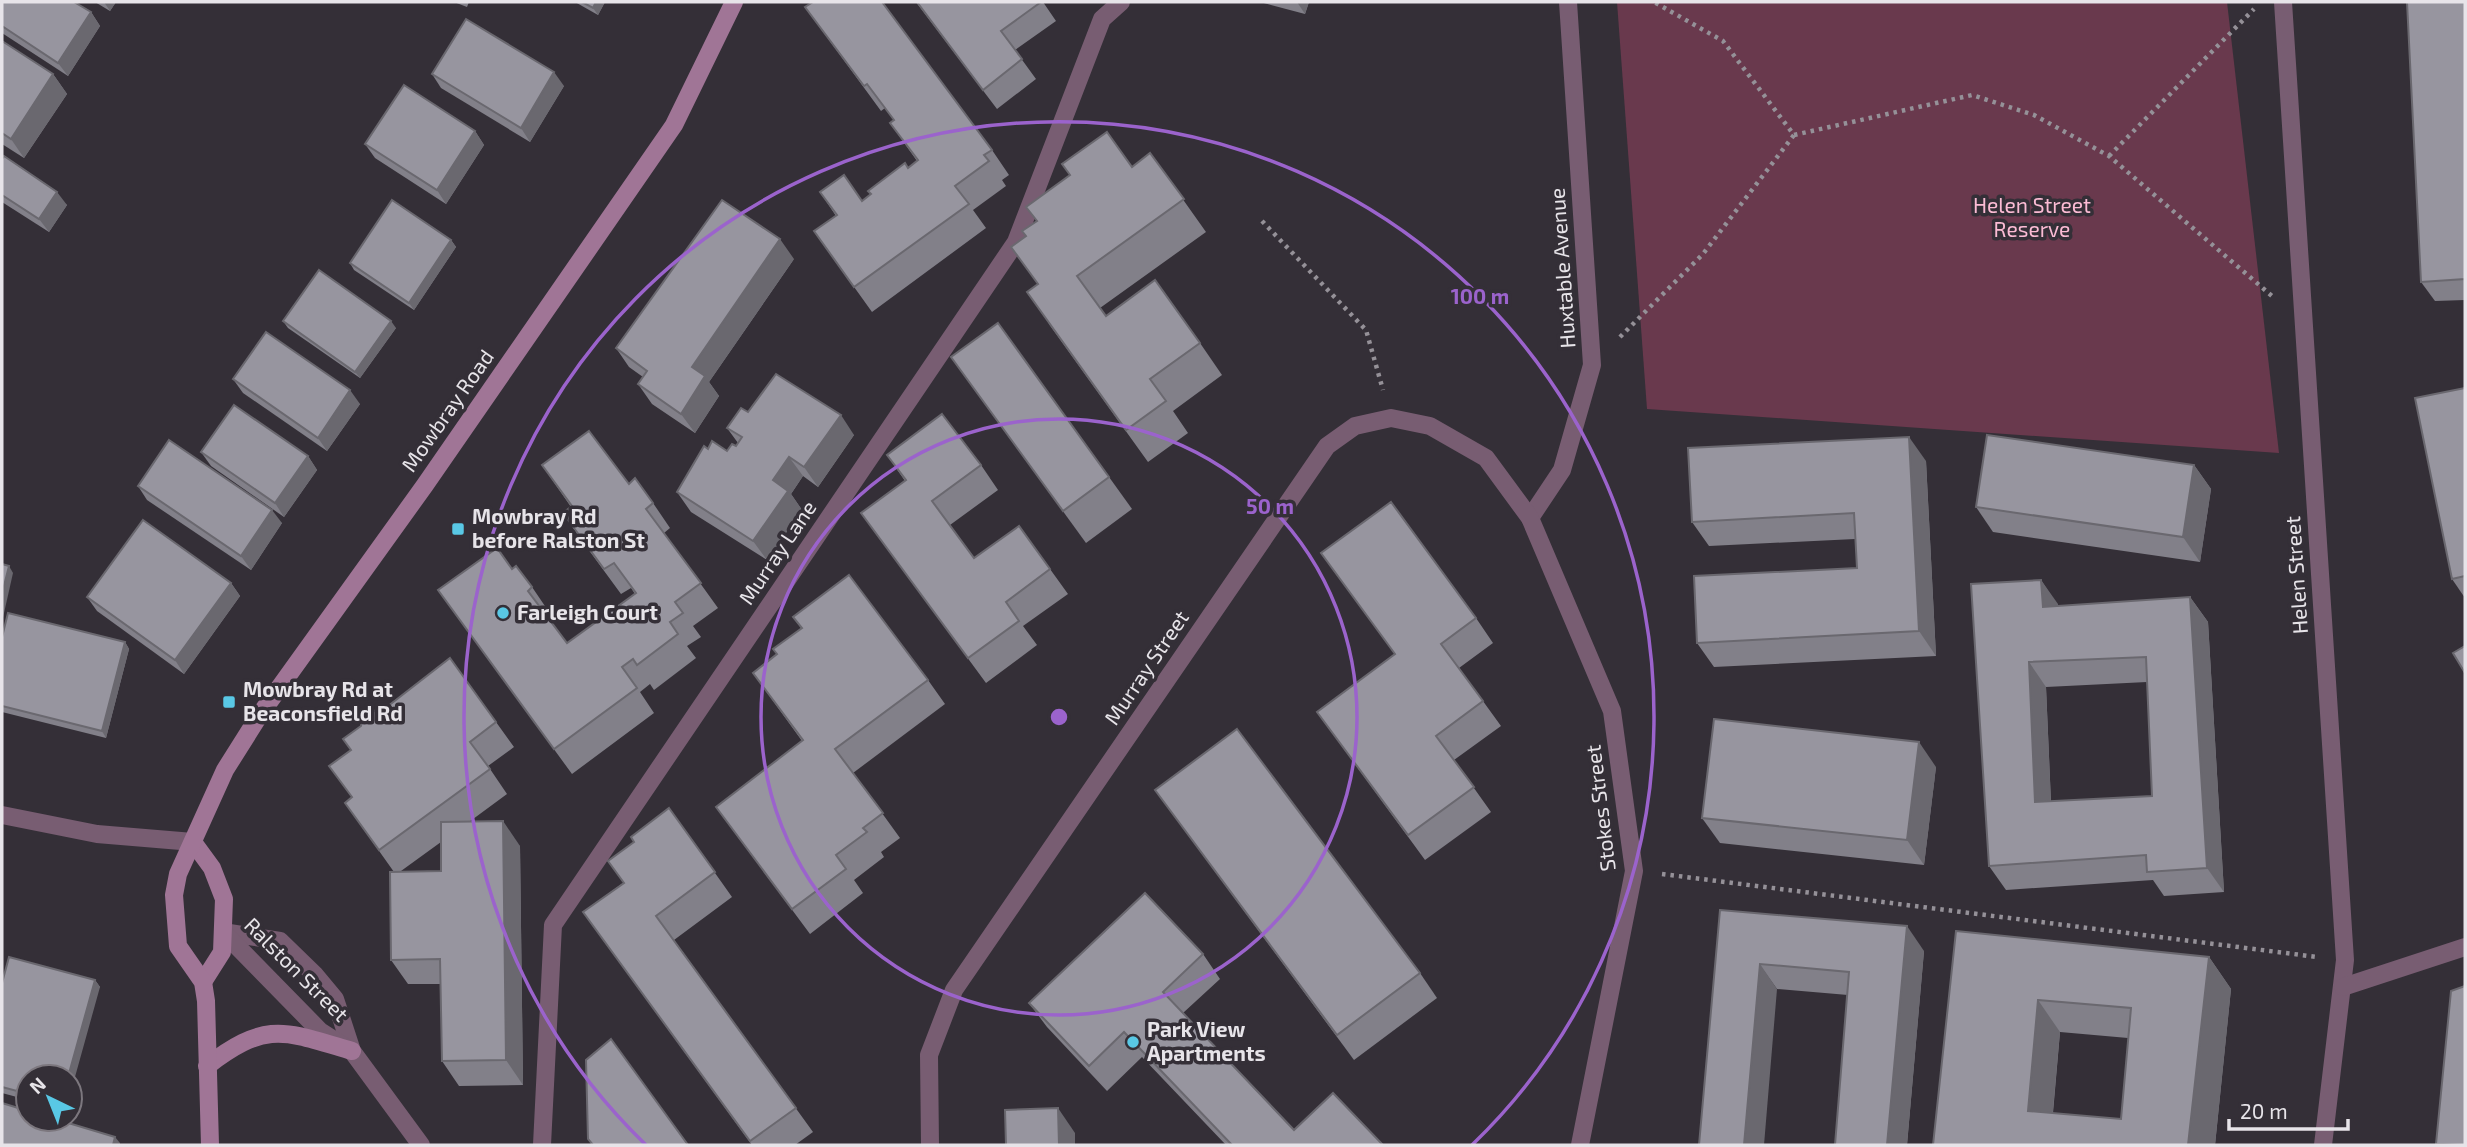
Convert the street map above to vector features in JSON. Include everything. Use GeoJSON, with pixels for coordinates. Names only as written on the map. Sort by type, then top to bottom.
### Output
{"type":"FeatureCollection","features":[{"type":"Feature","properties":{"kind":"main road","name":"Mowbray Road"},"geometry":{"type":"LineString","coordinates":[[203,982],[178,946],[174,895],[178,874],[225,770],[259,716],[425,485],[674,125],[734,2]]}},
{"type":"Feature","properties":{"kind":"main road"},"geometry":{"type":"LineString","coordinates":[[193,842],[212,868],[224,899],[222,952],[203,982],[210,1145]]}},
{"type":"Feature","properties":{"kind":"main road"},"geometry":{"type":"LineString","coordinates":[[207,1066],[236,1044],[261,1034],[289,1032],[352,1051]]}},
{"type":"Feature","properties":{"kind":"street","name":"Murray Lane"},"geometry":{"type":"LineString","coordinates":[[542,1145],[553,925],[1016,242],[1102,19],[1121,2]]}},
{"type":"Feature","properties":{"kind":"street","name":"Huxtable Avenue"},"geometry":{"type":"LineString","coordinates":[[1530,518],[1562,470],[1592,365],[1568,2]]}},
{"type":"Feature","properties":{"kind":"street","name":"Helen Street"},"geometry":{"type":"LineString","coordinates":[[2283,2],[2344,960],[2323,1145]]}},
{"type":"Feature","properties":{"kind":"street","name":"Murray Street"},"geometry":{"type":"LineString","coordinates":[[930,1145],[929,1055],[954,990],[1327,446],[1355,426],[1391,418],[1430,426],[1486,458],[1530,518]]}},
{"type":"Feature","properties":{"kind":"street","name":"Stokes Street"},"geometry":{"type":"LineString","coordinates":[[1530,518],[1612,711],[1634,871],[1580,1145]]}},
{"type":"Feature","properties":{"kind":"street"},"geometry":{"type":"LineString","coordinates":[[2,815],[97,834],[193,842]]}},
{"type":"Feature","properties":{"kind":"street","name":"Ralston Street"},"geometry":{"type":"LineString","coordinates":[[223,932],[280,941],[335,999],[352,1051],[421,1145]]}},
{"type":"Feature","properties":{"kind":"street","name":"Ralston Street"},"geometry":{"type":"LineString","coordinates":[[223,932],[320,1031],[352,1051]]}},
{"type":"Feature","properties":{"kind":"street"},"geometry":{"type":"LineString","coordinates":[[2343,987],[2465,947]]}},
{"type":"Feature","properties":{"kind":"path"},"geometry":{"type":"LineString","coordinates":[[1654,2],[1723,41],[1794,135]]}},
{"type":"Feature","properties":{"kind":"path"},"geometry":{"type":"LineString","coordinates":[[2109,156],[2261,2]]}},
{"type":"Feature","properties":{"kind":"path"},"geometry":{"type":"LineString","coordinates":[[1592,365],[1703,254],[1794,135],[1972,95],[2035,115],[2109,156],[2304,324]]}},
{"type":"Feature","properties":{"kind":"path"},"geometry":{"type":"LineString","coordinates":[[1262,221],[1366,330],[1391,418]]}},
{"type":"Feature","properties":{"kind":"path"},"geometry":{"type":"LineString","coordinates":[[1634,871],[2344,960]]}},
{"type":"Feature","properties":{"kind":"green space","name":"Helen Street Reserve"},"geometry":{"type":"Polygon","coordinates":[[[1617,2],[2227,2],[2279,453],[1647,409],[1617,2]]]}},
{"type":"Feature","properties":{"kind":"building"},"geometry":{"type":"Polygon","coordinates":[[[2,2],[74,2],[91,12],[58,63],[2,26],[2,2]]]}},
{"type":"Feature","properties":{"kind":"building"},"geometry":{"type":"Polygon","coordinates":[[[582,2],[596,2],[593,8],[582,2]]]}},
{"type":"Feature","properties":{"kind":"building"},"geometry":{"type":"Polygon","coordinates":[[[813,2],[882,2],[992,150],[984,155],[989,161],[955,186],[969,204],[854,287],[814,231],[837,215],[820,192],[844,175],[862,201],[871,194],[868,191],[905,163],[908,168],[918,160],[890,123],[894,120],[867,84],[864,86],[805,7],[813,2]]]}},
{"type":"Feature","properties":{"kind":"building"},"geometry":{"type":"Polygon","coordinates":[[[917,2],[1041,2],[1001,31],[1022,59],[983,90],[917,2]]]}},
{"type":"Feature","properties":{"kind":"building"},"geometry":{"type":"Polygon","coordinates":[[[2407,2],[2465,2],[2465,279],[2421,282],[2407,2]]]}},
{"type":"Feature","properties":{"kind":"building"},"geometry":{"type":"Polygon","coordinates":[[[466,19],[554,72],[521,128],[432,74],[466,19]]]}},
{"type":"Feature","properties":{"kind":"building"},"geometry":{"type":"Polygon","coordinates":[[[2,41],[53,74],[11,139],[2,133],[2,41]]]}},
{"type":"Feature","properties":{"kind":"building"},"geometry":{"type":"Polygon","coordinates":[[[404,85],[475,131],[437,190],[365,144],[404,85]]]}},
{"type":"Feature","properties":{"kind":"building"},"geometry":{"type":"Polygon","coordinates":[[[1107,132],[1132,167],[1150,153],[1184,199],[1077,276],[1106,316],[1155,280],[1200,343],[1150,379],[1166,401],[1126,430],[1027,292],[1038,284],[1011,247],[1026,236],[1022,231],[1037,221],[1026,207],[1070,175],[1062,164],[1107,132]]]}},
{"type":"Feature","properties":{"kind":"building"},"geometry":{"type":"Polygon","coordinates":[[[4,156],[57,192],[39,219],[2,195],[4,156]]]}},
{"type":"Feature","properties":{"kind":"building"},"geometry":{"type":"Polygon","coordinates":[[[392,200],[451,240],[409,303],[350,263],[392,200]]]}},
{"type":"Feature","properties":{"kind":"building"},"geometry":{"type":"Polygon","coordinates":[[[722,200],[780,239],[692,367],[705,376],[681,414],[638,384],[647,371],[616,348],[722,200]]]}},
{"type":"Feature","properties":{"kind":"building"},"geometry":{"type":"Polygon","coordinates":[[[319,270],[391,321],[355,372],[283,321],[319,270]]]}},
{"type":"Feature","properties":{"kind":"building"},"geometry":{"type":"Polygon","coordinates":[[[998,323],[1109,477],[1063,511],[951,357],[998,323]]]}},
{"type":"Feature","properties":{"kind":"building"},"geometry":{"type":"Polygon","coordinates":[[[266,332],[350,390],[318,438],[233,379],[266,332]]]}},
{"type":"Feature","properties":{"kind":"building"},"geometry":{"type":"Polygon","coordinates":[[[776,374],[841,415],[804,467],[789,457],[773,480],[788,491],[753,541],[677,492],[704,446],[708,449],[712,441],[727,451],[732,444],[736,446],[742,437],[727,428],[741,408],[748,412],[776,374]]]}},
{"type":"Feature","properties":{"kind":"building"},"geometry":{"type":"Polygon","coordinates":[[[2465,388],[2465,576],[2452,579],[2415,398],[2465,388]]]}},
{"type":"Feature","properties":{"kind":"building"},"geometry":{"type":"Polygon","coordinates":[[[234,405],[308,456],[275,503],[201,452],[234,405]]]}},
{"type":"Feature","properties":{"kind":"building"},"geometry":{"type":"Polygon","coordinates":[[[942,414],[981,465],[932,501],[974,558],[1019,526],[1050,569],[1006,602],[1019,621],[968,658],[861,513],[906,480],[887,455],[942,414]]]}},
{"type":"Feature","properties":{"kind":"building","name":"Farleigh Court"},"geometry":{"type":"Polygon","coordinates":[[[589,431],[629,484],[635,478],[653,503],[646,509],[701,583],[675,602],[683,613],[670,622],[678,634],[637,665],[633,659],[622,667],[637,688],[554,749],[438,590],[497,548],[512,569],[516,566],[532,587],[528,591],[567,643],[636,593],[614,563],[604,569],[563,513],[572,506],[542,465],[589,431]]]}},
{"type":"Feature","properties":{"kind":"building"},"geometry":{"type":"Polygon","coordinates":[[[1987,435],[2194,465],[2183,537],[1976,507],[1987,435]]]}},
{"type":"Feature","properties":{"kind":"building"},"geometry":{"type":"Polygon","coordinates":[[[1909,437],[1919,631],[1697,643],[1694,576],[1857,568],[1854,513],[1692,522],[1688,448],[1909,437]]]}},
{"type":"Feature","properties":{"kind":"building"},"geometry":{"type":"Polygon","coordinates":[[[169,440],[272,510],[241,556],[138,486],[169,440]]]}},
{"type":"Feature","properties":{"kind":"building"},"geometry":{"type":"Polygon","coordinates":[[[1391,502],[1476,618],[1441,644],[1483,701],[1436,736],[1474,787],[1408,835],[1317,712],[1395,654],[1321,553],[1391,502]]]}},
{"type":"Feature","properties":{"kind":"building"},"geometry":{"type":"Polygon","coordinates":[[[143,520],[231,583],[175,660],[87,597],[143,520]]]}},
{"type":"Feature","properties":{"kind":"building"},"geometry":{"type":"Polygon","coordinates":[[[2,564],[9,566],[2,594],[2,564]]]}},
{"type":"Feature","properties":{"kind":"building"},"geometry":{"type":"Polygon","coordinates":[[[849,575],[928,680],[835,749],[883,813],[863,828],[867,832],[836,855],[846,869],[792,909],[716,807],[803,740],[753,673],[777,654],[773,649],[802,628],[793,617],[849,575]]]}},
{"type":"Feature","properties":{"kind":"building"},"geometry":{"type":"Polygon","coordinates":[[[2041,580],[2043,607],[2190,597],[2207,868],[2147,872],[2146,855],[1989,866],[1971,584],[2041,580]],[[2146,657],[2029,662],[2035,802],[2152,796],[2146,657]]]}},
{"type":"Feature","properties":{"kind":"building"},"geometry":{"type":"Polygon","coordinates":[[[8,613],[125,642],[102,731],[2,706],[2,637],[8,613]]]}},
{"type":"Feature","properties":{"kind":"building"},"geometry":{"type":"Polygon","coordinates":[[[2465,646],[2465,673],[2453,653],[2465,646]]]}},
{"type":"Feature","properties":{"kind":"building"},"geometry":{"type":"Polygon","coordinates":[[[450,658],[496,722],[470,742],[490,769],[379,850],[345,803],[352,797],[329,766],[351,750],[343,739],[361,726],[362,720],[377,709],[383,710],[450,658]]]}},
{"type":"Feature","properties":{"kind":"building"},"geometry":{"type":"Polygon","coordinates":[[[1714,719],[1919,742],[1907,840],[1702,818],[1714,719]]]}},
{"type":"Feature","properties":{"kind":"building"},"geometry":{"type":"Polygon","coordinates":[[[1237,729],[1420,973],[1337,1035],[1155,790],[1237,729]]]}},
{"type":"Feature","properties":{"kind":"building"},"geometry":{"type":"Polygon","coordinates":[[[669,808],[715,872],[656,916],[796,1108],[750,1141],[583,912],[624,883],[608,861],[634,842],[631,837],[669,808]]]}},
{"type":"Feature","properties":{"kind":"building"},"geometry":{"type":"Polygon","coordinates":[[[503,821],[506,1060],[442,1061],[440,959],[391,960],[390,872],[441,871],[441,822],[503,821]]]}},
{"type":"Feature","properties":{"kind":"building","name":"Park View Apartments"},"geometry":{"type":"Polygon","coordinates":[[[1145,893],[1203,954],[1163,992],[1294,1130],[1333,1093],[1383,1145],[1232,1145],[1124,1032],[1089,1066],[1029,1003],[1145,893]]]}},
{"type":"Feature","properties":{"kind":"building"},"geometry":{"type":"Polygon","coordinates":[[[1720,910],[1907,926],[1887,1145],[1835,1145],[1849,972],[1760,964],[1744,1145],[1699,1145],[1720,910]]]}},
{"type":"Feature","properties":{"kind":"building"},"geometry":{"type":"Polygon","coordinates":[[[1956,931],[2209,957],[2188,1145],[1933,1145],[1956,931]],[[2038,1000],[2028,1111],[2121,1119],[2131,1008],[2038,1000]]]}},
{"type":"Feature","properties":{"kind":"building"},"geometry":{"type":"Polygon","coordinates":[[[9,957],[95,980],[72,1063],[14,1063],[14,1090],[2,1087],[2,983],[9,957]]]}},
{"type":"Feature","properties":{"kind":"building"},"geometry":{"type":"Polygon","coordinates":[[[2465,986],[2465,1145],[2436,1144],[2451,991],[2465,986]]]}},
{"type":"Feature","properties":{"kind":"building"},"geometry":{"type":"Polygon","coordinates":[[[611,1039],[688,1145],[593,1145],[588,1139],[586,1060],[611,1039]]]}},
{"type":"Feature","properties":{"kind":"building"},"geometry":{"type":"Polygon","coordinates":[[[2,1103],[14,1107],[14,1133],[84,1133],[84,1128],[115,1137],[113,1145],[2,1145],[2,1103]]]}},
{"type":"Feature","properties":{"kind":"building"},"geometry":{"type":"Polygon","coordinates":[[[1058,1108],[1059,1145],[1006,1145],[1005,1110],[1058,1108]]]}},
{"type":"Feature","properties":{"kind":"place","name":"Mowbray Rd before Ralston St"},"geometry":{"type":"Point","coordinates":[458,529]}},
{"type":"Feature","properties":{"kind":"place","name":"Farleigh Court"},"geometry":{"type":"Point","coordinates":[503,613]}},
{"type":"Feature","properties":{"kind":"place","name":"Mowbray Rd at Beaconsfield Rd"},"geometry":{"type":"Point","coordinates":[229,702]}},
{"type":"Feature","properties":{"kind":"place","name":"Park View Apartments"},"geometry":{"type":"Point","coordinates":[1133,1042]}}]}
